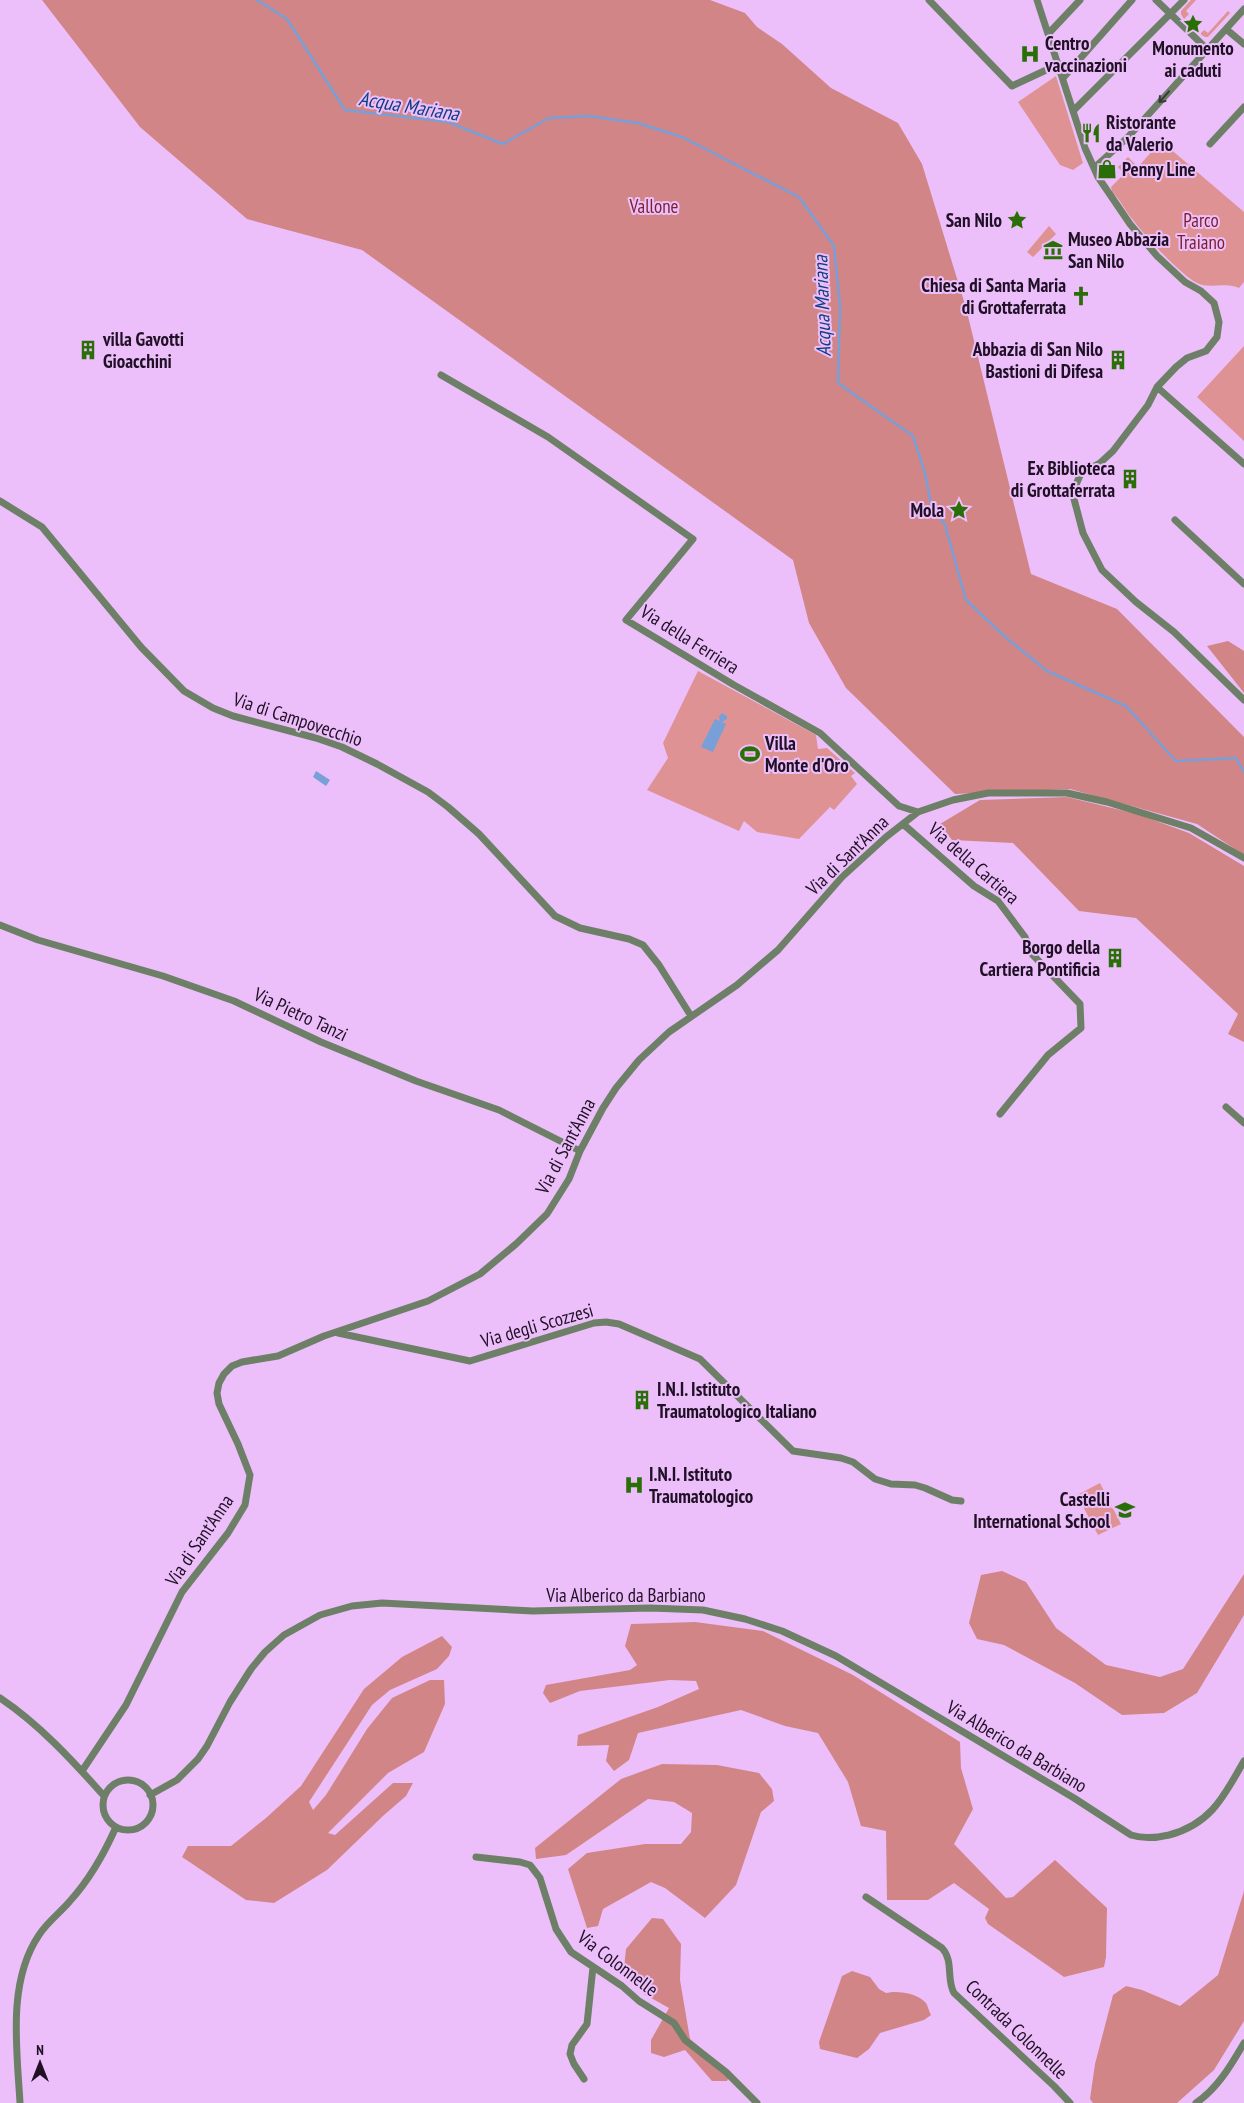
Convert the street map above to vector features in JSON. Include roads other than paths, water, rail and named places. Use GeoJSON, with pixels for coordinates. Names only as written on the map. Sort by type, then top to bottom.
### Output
{"type":"FeatureCollection","features":[{"type":"Feature","properties":{"kind":"street"},"geometry":{"type":"LineString","coordinates":[[929,0],[1012,86],[1059,64]]}},
{"type":"Feature","properties":{"kind":"street"},"geometry":{"type":"LineString","coordinates":[[1037,0],[1074,112],[1098,177],[1130,224],[1157,256],[1185,282],[1202,291],[1214,303],[1219,322],[1217,337],[1206,351],[1187,358],[1182,362],[1157,388],[1138,418],[1113,451],[1100,463],[1081,473],[1075,487],[1074,499],[1082,533],[1102,570],[1136,602],[1174,632],[1244,700]]}},
{"type":"Feature","properties":{"kind":"street"},"geometry":{"type":"LineString","coordinates":[[1049,33],[1080,0]]}},
{"type":"Feature","properties":{"kind":"street"},"geometry":{"type":"LineString","coordinates":[[1063,78],[1132,0]]}},
{"type":"Feature","properties":{"kind":"street"},"geometry":{"type":"LineString","coordinates":[[1156,0],[1207,49]]}},
{"type":"Feature","properties":{"kind":"street"},"geometry":{"type":"LineString","coordinates":[[1074,112],[1184,0]]}},
{"type":"Feature","properties":{"kind":"street"},"geometry":{"type":"LineString","coordinates":[[1094,168],[1128,137],[1244,9]]}},
{"type":"Feature","properties":{"kind":"street"},"geometry":{"type":"LineString","coordinates":[[1226,29],[1244,44]]}},
{"type":"Feature","properties":{"kind":"street"},"geometry":{"type":"LineString","coordinates":[[1210,144],[1244,107]]}},
{"type":"Feature","properties":{"kind":"street","name":"Via della Ferriera"},"geometry":{"type":"LineString","coordinates":[[441,375],[548,437],[693,539],[626,620],[734,685],[820,733],[899,806],[918,812]]}},
{"type":"Feature","properties":{"kind":"street"},"geometry":{"type":"LineString","coordinates":[[1157,388],[1244,464]]}},
{"type":"Feature","properties":{"kind":"street","name":"Via di Campovecchio"},"geometry":{"type":"LineString","coordinates":[[0,501],[42,527],[141,647],[184,691],[212,708],[233,716],[316,738],[342,747],[423,789],[448,807],[479,834],[555,916],[580,928],[629,939],[644,945],[691,1016]]}},
{"type":"Feature","properties":{"kind":"street"},"geometry":{"type":"LineString","coordinates":[[1175,520],[1244,584]]}},
{"type":"Feature","properties":{"kind":"street","name":"Via di Sant'Anna"},"geometry":{"type":"LineString","coordinates":[[82,1771],[126,1705],[182,1592],[228,1533],[245,1505],[250,1475],[238,1444],[218,1404],[218,1388],[224,1374],[232,1366],[242,1362],[278,1356],[324,1336],[428,1301],[480,1274],[516,1244],[546,1214],[570,1179],[580,1152],[602,1108],[625,1076],[648,1051],[691,1016],[737,985],[778,950],[842,877],[918,812],[954,800],[988,793],[1067,793],[1191,828],[1244,858]]}},
{"type":"Feature","properties":{"kind":"street","name":"Via della Cartiera"},"geometry":{"type":"LineString","coordinates":[[903,824],[974,886],[998,901],[1025,937],[1032,954],[1080,1004],[1081,1028],[1048,1055],[1000,1114]]}},
{"type":"Feature","properties":{"kind":"street","name":"Via Pietro Tanzi"},"geometry":{"type":"LineString","coordinates":[[0,925],[38,940],[164,976],[234,1001],[321,1042],[416,1081],[499,1110],[580,1152]]}},
{"type":"Feature","properties":{"kind":"street"},"geometry":{"type":"LineString","coordinates":[[1226,1108],[1244,1123]]}},
{"type":"Feature","properties":{"kind":"street","name":"Via degli Scozzesi"},"geometry":{"type":"LineString","coordinates":[[337,1333],[470,1360],[594,1323],[619,1324],[700,1359],[793,1451],[841,1458],[852,1462],[875,1479],[890,1484],[920,1487],[952,1500],[961,1501]]}},
{"type":"Feature","properties":{"kind":"street","name":"Via Alberico da Barbiano"},"geometry":{"type":"LineString","coordinates":[[150,1795],[172,1784],[191,1767],[207,1746],[230,1702],[251,1669],[284,1635],[320,1614],[352,1606],[382,1603],[533,1611],[681,1609],[721,1613],[745,1619],[806,1641],[836,1656],[1074,1798],[1131,1835],[1138,1837],[1165,1836],[1183,1830],[1200,1821],[1223,1797],[1244,1761]]}},
{"type":"Feature","properties":{"kind":"street"},"geometry":{"type":"LineString","coordinates":[[0,1698],[33,1724],[82,1771],[104,1796]]}},
{"type":"Feature","properties":{"kind":"street"},"geometry":{"type":"LineString","coordinates":[[131,1781],[139,1783],[150,1795],[152,1810],[144,1823],[130,1830],[116,1827],[106,1817],[103,1803],[104,1796],[108,1789],[115,1784],[131,1781]]}},
{"type":"Feature","properties":{"kind":"street"},"geometry":{"type":"LineString","coordinates":[[20,2103],[17,2010],[26,1962],[38,1936],[76,1894],[94,1870],[116,1827]]}},
{"type":"Feature","properties":{"kind":"street","name":"Via Colonnelle"},"geometry":{"type":"LineString","coordinates":[[476,1857],[520,1862],[534,1869],[540,1878],[553,1924],[571,1952],[622,1986],[639,2001],[674,2023],[685,2040],[726,2072],[757,2103]]}},
{"type":"Feature","properties":{"kind":"street","name":"Contrada Colonnelle"},"geometry":{"type":"LineString","coordinates":[[866,1897],[942,1948],[949,1961],[950,1984],[954,1993],[1070,2103]]}},
{"type":"Feature","properties":{"kind":"street"},"geometry":{"type":"LineString","coordinates":[[584,2079],[570,2054],[572,2045],[587,2024],[593,1967]]}},
{"type":"Feature","properties":{"kind":"street"},"geometry":{"type":"LineString","coordinates":[[1196,2103],[1227,2072],[1244,2043]]}},
{"type":"Feature","properties":{"kind":"water"},"geometry":{"type":"Polygon","coordinates":[[[722,713],[727,716],[727,719],[722,722],[726,724],[713,752],[701,747],[715,719],[720,721],[719,716],[722,713]]]}},
{"type":"Feature","properties":{"kind":"water"},"geometry":{"type":"Polygon","coordinates":[[[316,771],[330,780],[326,786],[313,777],[316,771]]]}},
{"type":"Feature","properties":{"kind":"waterway","name":"Acqua Mariana"},"geometry":{"type":"LineString","coordinates":[[257,0],[287,19],[345,110],[448,122],[503,144],[549,118],[589,116],[638,123],[682,137],[799,197],[834,246],[840,306],[838,383],[913,436],[925,473],[931,504],[945,525],[966,600],[1003,635],[1047,671],[1126,706],[1176,761],[1236,758],[1244,772]]}},
{"type":"Feature","properties":{"kind":"place","name":"Monumento ai caduti"},"geometry":{"type":"Point","coordinates":[1193,24]}},
{"type":"Feature","properties":{"kind":"place","name":"Centro vaccinazioni"},"geometry":{"type":"Point","coordinates":[1030,54]}},
{"type":"Feature","properties":{"kind":"place","name":"Ristorante da Valerio"},"geometry":{"type":"Point","coordinates":[1091,133]}},
{"type":"Feature","properties":{"kind":"place","name":"Penny Line"},"geometry":{"type":"Point","coordinates":[1107,169]}},
{"type":"Feature","properties":{"kind":"place","name":"San Nilo"},"geometry":{"type":"Point","coordinates":[1017,220]}},
{"type":"Feature","properties":{"kind":"place","name":"Museo Abbazia San Nilo"},"geometry":{"type":"Point","coordinates":[1053,250]}},
{"type":"Feature","properties":{"kind":"place","name":"Chiesa di Santa Maria di Grottaferrata"},"geometry":{"type":"Point","coordinates":[1081,296]}},
{"type":"Feature","properties":{"kind":"place","name":"villa Gavotti Gioacchini"},"geometry":{"type":"Point","coordinates":[88,350]}},
{"type":"Feature","properties":{"kind":"place","name":"Abbazia di San Nilo Bastioni di Difesa"},"geometry":{"type":"Point","coordinates":[1118,360]}},
{"type":"Feature","properties":{"kind":"place","name":"Ex Biblioteca di Grottaferrata"},"geometry":{"type":"Point","coordinates":[1130,479]}},
{"type":"Feature","properties":{"kind":"place","name":"Mola"},"geometry":{"type":"Point","coordinates":[959,510]}},
{"type":"Feature","properties":{"kind":"place","name":"Villa Monte d'Oro"},"geometry":{"type":"Point","coordinates":[750,754]}},
{"type":"Feature","properties":{"kind":"place","name":"Borgo della Cartiera Pontificia"},"geometry":{"type":"Point","coordinates":[1115,958]}},
{"type":"Feature","properties":{"kind":"place","name":"I.N.I. Istituto Traumatologico Italiano"},"geometry":{"type":"Point","coordinates":[642,1400]}},
{"type":"Feature","properties":{"kind":"place","name":"I.N.I. Istituto Traumatologico"},"geometry":{"type":"Point","coordinates":[634,1485]}},
{"type":"Feature","properties":{"kind":"place","name":"Castelli International School"},"geometry":{"type":"Point","coordinates":[1125,1510]}},
{"type":"Feature","properties":{"kind":"park label","name":"Vallone"},"geometry":{"type":"Point","coordinates":[654,206]}},
{"type":"Feature","properties":{"kind":"park label","name":"Parco Traiano"},"geometry":{"type":"Point","coordinates":[1201,231]}}]}
